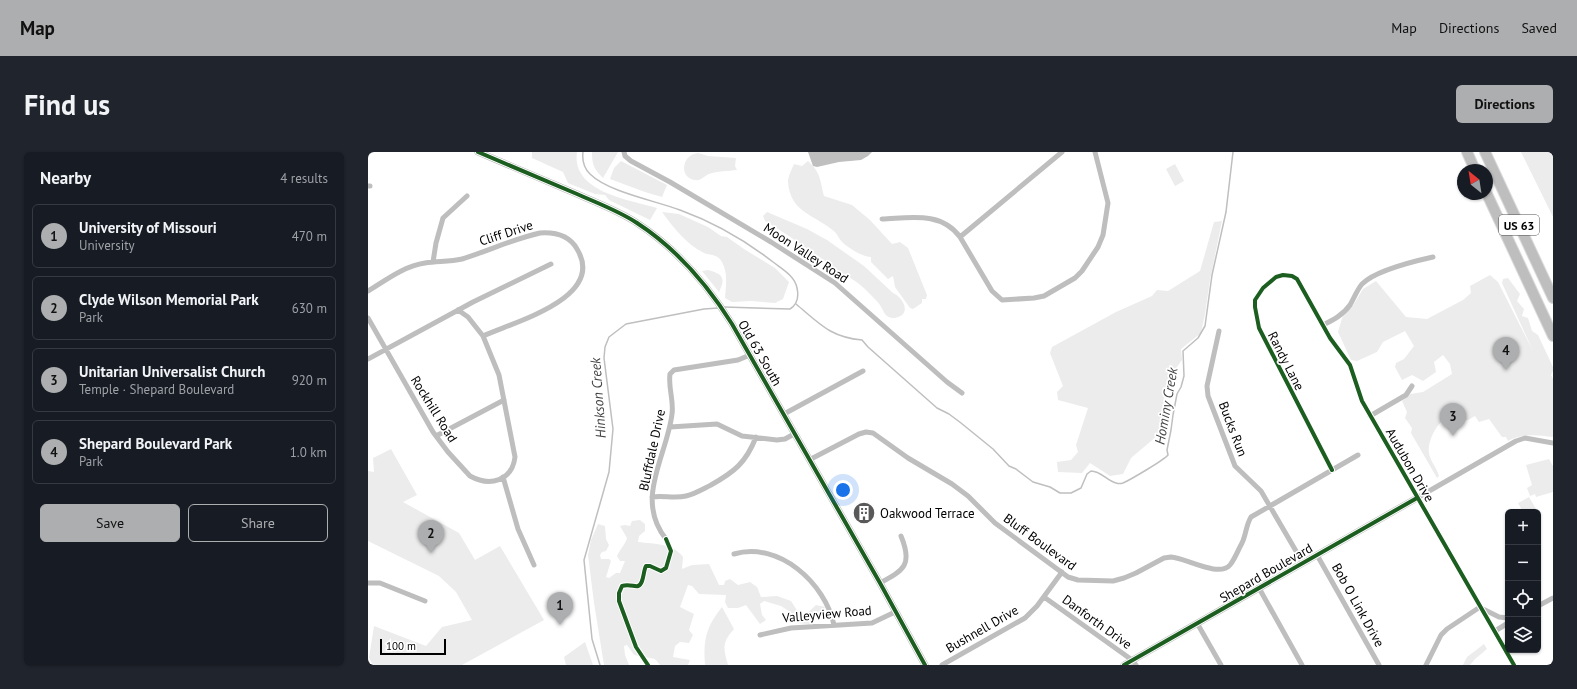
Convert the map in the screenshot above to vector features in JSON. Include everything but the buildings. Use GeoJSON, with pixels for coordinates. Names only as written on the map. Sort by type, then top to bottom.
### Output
{"type":"FeatureCollection","features":[{"type":"Feature","properties":{"kind":"highway"},"geometry":{"type":"LineString","coordinates":[[1467,152],[1472,164]]}},
{"type":"Feature","properties":{"kind":"highway","name":"US 63"},"geometry":{"type":"LineString","coordinates":[[1485,152],[1553,298]]}},
{"type":"Feature","properties":{"kind":"highway","name":"US 63"},"geometry":{"type":"LineString","coordinates":[[1489,200],[1553,336]]}},
{"type":"Feature","properties":{"kind":"main road","name":"Old 63 South"},"geometry":{"type":"LineString","coordinates":[[478,152],[614,210],[636,222],[668,246],[710,290],[732,324],[784,414],[925,665]]}},
{"type":"Feature","properties":{"kind":"street","name":"Moon Valley Road"},"geometry":{"type":"LineString","coordinates":[[624,152],[625,156],[631,161],[670,182],[772,242],[835,283],[947,382],[962,393]]}},
{"type":"Feature","properties":{"kind":"street"},"geometry":{"type":"LineString","coordinates":[[960,237],[1062,152]]}},
{"type":"Feature","properties":{"kind":"street"},"geometry":{"type":"LineString","coordinates":[[882,219],[927,217],[951,226],[960,237],[992,292],[1002,300],[1044,296],[1075,278],[1082,271],[1098,247],[1103,235],[1108,203],[1095,152]]}},
{"type":"Feature","properties":{"kind":"street"},"geometry":{"type":"LineString","coordinates":[[433,262],[436,243],[443,218],[467,196]]}},
{"type":"Feature","properties":{"kind":"street","name":"Cliff Drive"},"geometry":{"type":"LineString","coordinates":[[368,291],[403,270],[419,264],[461,259],[540,233],[552,232],[561,235],[570,241],[581,257],[583,270],[579,283],[572,292],[544,310],[482,336]]}},
{"type":"Feature","properties":{"kind":"street"},"geometry":{"type":"LineString","coordinates":[[1323,325],[1343,313],[1350,306],[1361,285],[1371,278],[1412,261],[1434,257]]}},
{"type":"Feature","properties":{"kind":"street"},"geometry":{"type":"LineString","coordinates":[[368,358],[458,310],[551,264]]}},
{"type":"Feature","properties":{"kind":"street","name":"Randy Lane"},"geometry":{"type":"LineString","coordinates":[[1292,276],[1283,275],[1276,277],[1269,282],[1258,295],[1255,307],[1259,328],[1332,470]]}},
{"type":"Feature","properties":{"kind":"street","name":"Audubon Drive"},"geometry":{"type":"LineString","coordinates":[[1292,276],[1300,283],[1330,338],[1350,366],[1360,395],[1370,416],[1514,665]]}},
{"type":"Feature","properties":{"kind":"street"},"geometry":{"type":"LineString","coordinates":[[458,310],[468,317],[482,336],[497,370],[515,457],[510,470],[503,477],[506,483],[518,529],[534,565]]}},
{"type":"Feature","properties":{"kind":"street","name":"Rockhill Road"},"geometry":{"type":"LineString","coordinates":[[368,318],[436,436],[448,452],[470,476],[477,480],[488,482],[498,480],[503,477]]}},
{"type":"Feature","properties":{"kind":"street","name":"Bucks Run"},"geometry":{"type":"LineString","coordinates":[[1219,331],[1207,386],[1208,396],[1235,466],[1261,490],[1303,563]]}},
{"type":"Feature","properties":{"kind":"street","name":"Bluffdale Drive"},"geometry":{"type":"LineString","coordinates":[[666,539],[659,531],[654,513],[652,497],[655,475],[670,427],[672,408],[669,377],[672,372],[678,369],[742,359],[750,355]]}},
{"type":"Feature","properties":{"kind":"street"},"geometry":{"type":"LineString","coordinates":[[784,414],[863,371]]}},
{"type":"Feature","properties":{"kind":"street"},"geometry":{"type":"LineString","coordinates":[[1370,416],[1406,395],[1412,386]]}},
{"type":"Feature","properties":{"kind":"street"},"geometry":{"type":"LineString","coordinates":[[436,436],[504,400]]}},
{"type":"Feature","properties":{"kind":"street"},"geometry":{"type":"LineString","coordinates":[[670,427],[717,424],[742,436],[781,440],[794,434]]}},
{"type":"Feature","properties":{"kind":"street","name":"Bluff Boulevard"},"geometry":{"type":"LineString","coordinates":[[809,460],[862,433],[874,433],[908,458],[952,484],[968,496],[995,523],[1062,572],[1075,580],[1113,581],[1124,578],[1164,558],[1171,557],[1213,569],[1223,570],[1230,565],[1233,560],[1245,536],[1249,519],[1358,455]]}},
{"type":"Feature","properties":{"kind":"street"},"geometry":{"type":"LineString","coordinates":[[652,497],[686,496],[699,492],[727,476],[746,458],[756,437]]}},
{"type":"Feature","properties":{"kind":"street","name":"Shepard Boulevard"},"geometry":{"type":"LineString","coordinates":[[1124,665],[1134,663],[1197,623],[1516,441],[1525,438],[1553,443]]}},
{"type":"Feature","properties":{"kind":"street"},"geometry":{"type":"LineString","coordinates":[[880,583],[899,573],[904,567],[905,554],[901,536]]}},
{"type":"Feature","properties":{"kind":"street"},"geometry":{"type":"LineString","coordinates":[[734,554],[746,551],[766,553],[795,566],[828,604],[834,625]]}},
{"type":"Feature","properties":{"kind":"street","name":"Bob O Link Drive"},"geometry":{"type":"LineString","coordinates":[[1317,555],[1379,665]]}},
{"type":"Feature","properties":{"kind":"street","name":"Bushnell Drive"},"geometry":{"type":"LineString","coordinates":[[942,665],[1017,623],[1031,612],[1062,572]]}},
{"type":"Feature","properties":{"kind":"street"},"geometry":{"type":"LineString","coordinates":[[368,583],[380,583],[424,601]]}},
{"type":"Feature","properties":{"kind":"street"},"geometry":{"type":"LineString","coordinates":[[1259,588],[1302,665]]}},
{"type":"Feature","properties":{"kind":"street","name":"Danforth Drive"},"geometry":{"type":"LineString","coordinates":[[1044,597],[1134,663]]}},
{"type":"Feature","properties":{"kind":"street"},"geometry":{"type":"LineString","coordinates":[[1541,604],[1553,598]]}},
{"type":"Feature","properties":{"kind":"street"},"geometry":{"type":"LineString","coordinates":[[1426,665],[1441,635],[1447,629],[1481,608],[1499,617],[1505,618]]}},
{"type":"Feature","properties":{"kind":"street","name":"Valleyview Road"},"geometry":{"type":"LineString","coordinates":[[760,635],[791,628],[872,623],[895,612]]}},
{"type":"Feature","properties":{"kind":"street"},"geometry":{"type":"LineString","coordinates":[[1197,623],[1221,665]]}},
{"type":"Feature","properties":{"kind":"street"},"geometry":{"type":"LineString","coordinates":[[1495,631],[1505,625]]}},
{"type":"Feature","properties":{"kind":"shaded area"},"geometry":{"type":"Polygon","coordinates":[[[532,152],[577,152],[578,166],[583,176],[592,185],[604,192],[632,202],[657,208],[650,220],[609,200],[605,195],[595,194],[568,183],[563,172],[532,158],[532,152]]]}},
{"type":"Feature","properties":{"kind":"shaded area"},"geometry":{"type":"Polygon","coordinates":[[[592,152],[618,152],[603,178],[594,166],[592,152]]]}},
{"type":"Feature","properties":{"kind":"shaded area"},"geometry":{"type":"Polygon","coordinates":[[[808,152],[872,152],[861,160],[839,162],[817,167],[813,166],[808,152]]]}},
{"type":"Feature","properties":{"kind":"shaded area"},"geometry":{"type":"Polygon","coordinates":[[[1521,152],[1553,152],[1553,217],[1521,152]]]}},
{"type":"Feature","properties":{"kind":"shaded area"},"geometry":{"type":"Polygon","coordinates":[[[698,153],[708,156],[736,158],[735,166],[737,170],[712,173],[697,180],[690,178],[684,171],[685,162],[692,155],[698,153]]]}},
{"type":"Feature","properties":{"kind":"shaded area"},"geometry":{"type":"Polygon","coordinates":[[[621,161],[667,185],[662,197],[610,179],[614,168],[621,161]]]}},
{"type":"Feature","properties":{"kind":"shaded area"},"geometry":{"type":"Polygon","coordinates":[[[808,161],[818,173],[824,196],[852,205],[870,220],[892,244],[900,242],[908,248],[927,295],[926,299],[922,299],[922,303],[913,309],[910,308],[895,287],[893,276],[888,279],[871,262],[871,257],[860,254],[848,247],[828,226],[799,207],[790,192],[788,182],[789,175],[794,164],[802,166],[808,161]]]}},
{"type":"Feature","properties":{"kind":"shaded area"},"geometry":{"type":"Polygon","coordinates":[[[1175,164],[1184,181],[1175,186],[1166,169],[1175,164]]]}},
{"type":"Feature","properties":{"kind":"shaded area"},"geometry":{"type":"Polygon","coordinates":[[[662,212],[679,214],[708,227],[721,236],[727,237],[775,268],[789,282],[783,299],[775,303],[751,301],[732,302],[725,298],[726,275],[724,266],[720,259],[716,256],[704,253],[691,245],[675,229],[662,212]]]}},
{"type":"Feature","properties":{"kind":"shaded area"},"geometry":{"type":"Polygon","coordinates":[[[767,212],[807,229],[827,240],[864,266],[903,302],[905,310],[903,314],[895,318],[887,316],[880,305],[859,284],[765,221],[763,216],[767,212]]]}},
{"type":"Feature","properties":{"kind":"shaded area"},"geometry":{"type":"Polygon","coordinates":[[[1222,221],[1201,333],[1181,349],[1182,360],[1172,374],[1163,395],[1169,411],[1157,436],[1131,458],[1123,474],[1110,476],[1090,463],[1082,473],[1058,472],[1057,462],[1071,460],[1078,452],[1076,445],[1088,408],[1058,400],[1057,392],[1063,386],[1050,353],[1052,347],[1116,312],[1152,296],[1157,290],[1168,291],[1200,271],[1214,222],[1222,221]]]}},
{"type":"Feature","properties":{"kind":"shaded area"},"geometry":{"type":"Polygon","coordinates":[[[708,270],[717,273],[722,277],[723,280],[719,292],[702,271],[708,270]]]}},
{"type":"Feature","properties":{"kind":"shaded area"},"geometry":{"type":"Polygon","coordinates":[[[1490,275],[1498,282],[1533,351],[1502,283],[1503,279],[1508,278],[1520,294],[1517,301],[1524,309],[1522,316],[1528,318],[1532,331],[1538,335],[1553,367],[1551,375],[1553,379],[1553,437],[1535,435],[1513,438],[1508,441],[1506,437],[1502,437],[1489,419],[1479,422],[1475,416],[1468,420],[1461,421],[1459,416],[1455,416],[1452,412],[1448,418],[1440,423],[1431,438],[1429,453],[1439,476],[1437,478],[1411,433],[1412,428],[1405,418],[1407,412],[1402,401],[1410,394],[1423,392],[1452,374],[1450,364],[1443,355],[1434,362],[1436,372],[1423,381],[1412,375],[1402,380],[1395,367],[1396,363],[1404,359],[1414,346],[1405,331],[1383,342],[1377,352],[1357,361],[1351,360],[1338,332],[1342,318],[1354,304],[1363,289],[1376,281],[1406,317],[1427,319],[1463,300],[1471,293],[1470,286],[1490,275]]]}},
{"type":"Feature","properties":{"kind":"shaded area"},"geometry":{"type":"Polygon","coordinates":[[[391,449],[417,495],[403,502],[459,533],[475,560],[500,546],[544,620],[462,665],[373,665],[369,658],[374,626],[426,646],[442,627],[472,620],[456,592],[439,576],[368,541],[368,471],[374,472],[373,458],[391,449]]]}},
{"type":"Feature","properties":{"kind":"shaded area"},"geometry":{"type":"Polygon","coordinates":[[[1549,459],[1553,466],[1553,492],[1536,497],[1535,494],[1530,496],[1527,488],[1532,485],[1526,465],[1549,459]]]}},
{"type":"Feature","properties":{"kind":"shaded area"},"geometry":{"type":"Polygon","coordinates":[[[1529,497],[1536,509],[1521,509],[1518,503],[1529,497]]]}},
{"type":"Feature","properties":{"kind":"shaded area"},"geometry":{"type":"Polygon","coordinates":[[[640,520],[645,524],[645,531],[639,536],[638,542],[663,545],[679,552],[683,557],[682,569],[692,565],[709,564],[719,585],[724,585],[725,581],[730,579],[738,585],[750,582],[757,587],[761,597],[777,596],[791,601],[802,618],[816,605],[825,607],[810,624],[794,623],[792,613],[781,606],[764,601],[760,604],[762,615],[766,620],[760,624],[746,605],[738,608],[728,608],[725,602],[726,595],[699,594],[692,586],[688,585],[680,607],[694,614],[689,630],[693,635],[689,643],[680,642],[675,646],[673,657],[690,660],[688,665],[660,665],[655,659],[634,655],[627,645],[624,646],[625,655],[629,665],[604,665],[588,555],[591,540],[598,524],[605,526],[606,539],[609,545],[606,551],[602,552],[600,555],[601,559],[609,559],[611,561],[606,577],[609,578],[616,573],[620,573],[625,561],[620,561],[617,556],[627,538],[620,526],[630,526],[632,521],[640,520]]]}},
{"type":"Feature","properties":{"kind":"shaded area"},"geometry":{"type":"Polygon","coordinates":[[[722,607],[734,629],[727,638],[725,646],[725,654],[728,665],[705,665],[705,641],[707,634],[712,621],[722,607]]]}},
{"type":"Feature","properties":{"kind":"shaded area"},"geometry":{"type":"Polygon","coordinates":[[[585,642],[593,665],[566,665],[564,657],[585,642]]]}},
{"type":"Feature","properties":{"kind":"shaded area"},"geometry":{"type":"Polygon","coordinates":[[[1484,644],[1487,649],[1470,665],[1463,665],[1467,657],[1484,644]]]}},
{"type":"Feature","properties":{"kind":"waterway","name":"Hinkson Creek"},"geometry":{"type":"LineString","coordinates":[[583,152],[583,161],[586,169],[598,180],[620,191],[680,210],[717,226],[763,254],[788,273],[794,280],[798,291],[798,297],[795,305],[790,309],[724,307]]}},
{"type":"Feature","properties":{"kind":"waterway","name":"Hominy Creek"},"geometry":{"type":"LineString","coordinates":[[796,304],[833,333],[862,340],[937,408],[949,414],[961,423],[993,449],[1009,466],[1016,469],[1033,482],[1050,487],[1060,493],[1071,493],[1081,488],[1087,474],[1091,471],[1095,471],[1113,482],[1119,484],[1123,483],[1168,455],[1167,450],[1177,394],[1184,376],[1183,351],[1198,338],[1205,326],[1212,275],[1226,212],[1233,152]]}},
{"type":"Feature","properties":{"kind":"waterway","name":"Hinkson Creek"},"geometry":{"type":"LineString","coordinates":[[600,665],[592,639],[584,560],[609,472],[613,429],[604,358],[605,347],[609,337],[626,324],[704,309],[718,308]]}},
{"type":"Feature","properties":{"kind":"cycle path"},"geometry":{"type":"LineString","coordinates":[[478,152],[608,207],[637,223],[665,244],[702,281],[732,324],[880,583],[925,665]]}},
{"type":"Feature","properties":{"kind":"cycle path"},"geometry":{"type":"LineString","coordinates":[[1332,470],[1259,328],[1255,300],[1263,288],[1276,277],[1283,275],[1292,276],[1297,279],[1330,338],[1350,365],[1362,401],[1514,665]]}},
{"type":"Feature","properties":{"kind":"cycle path"},"geometry":{"type":"LineString","coordinates":[[1124,665],[1417,498]]}},
{"type":"Feature","properties":{"kind":"cycle path"},"geometry":{"type":"LineString","coordinates":[[648,665],[636,647],[619,601],[619,593],[622,586],[640,585],[646,566],[650,566],[661,571],[666,568],[671,551],[666,539]]}},
{"type":"Feature","properties":{"kind":"place","name":"Shepard Boulevard Park"},"geometry":{"type":"Point","coordinates":[1506,370]}},
{"type":"Feature","properties":{"kind":"place","name":"Unitarian Universalist Church"},"geometry":{"type":"Point","coordinates":[1453,436]}},
{"type":"Feature","properties":{"kind":"place","name":"Oakwood Terrace"},"geometry":{"type":"Point","coordinates":[864,513]}},
{"type":"Feature","properties":{"kind":"place","name":"Clyde Wilson Memorial Park"},"geometry":{"type":"Point","coordinates":[431,553]}},
{"type":"Feature","properties":{"kind":"place","name":"University of Missouri"},"geometry":{"type":"Point","coordinates":[560,625]}}]}
